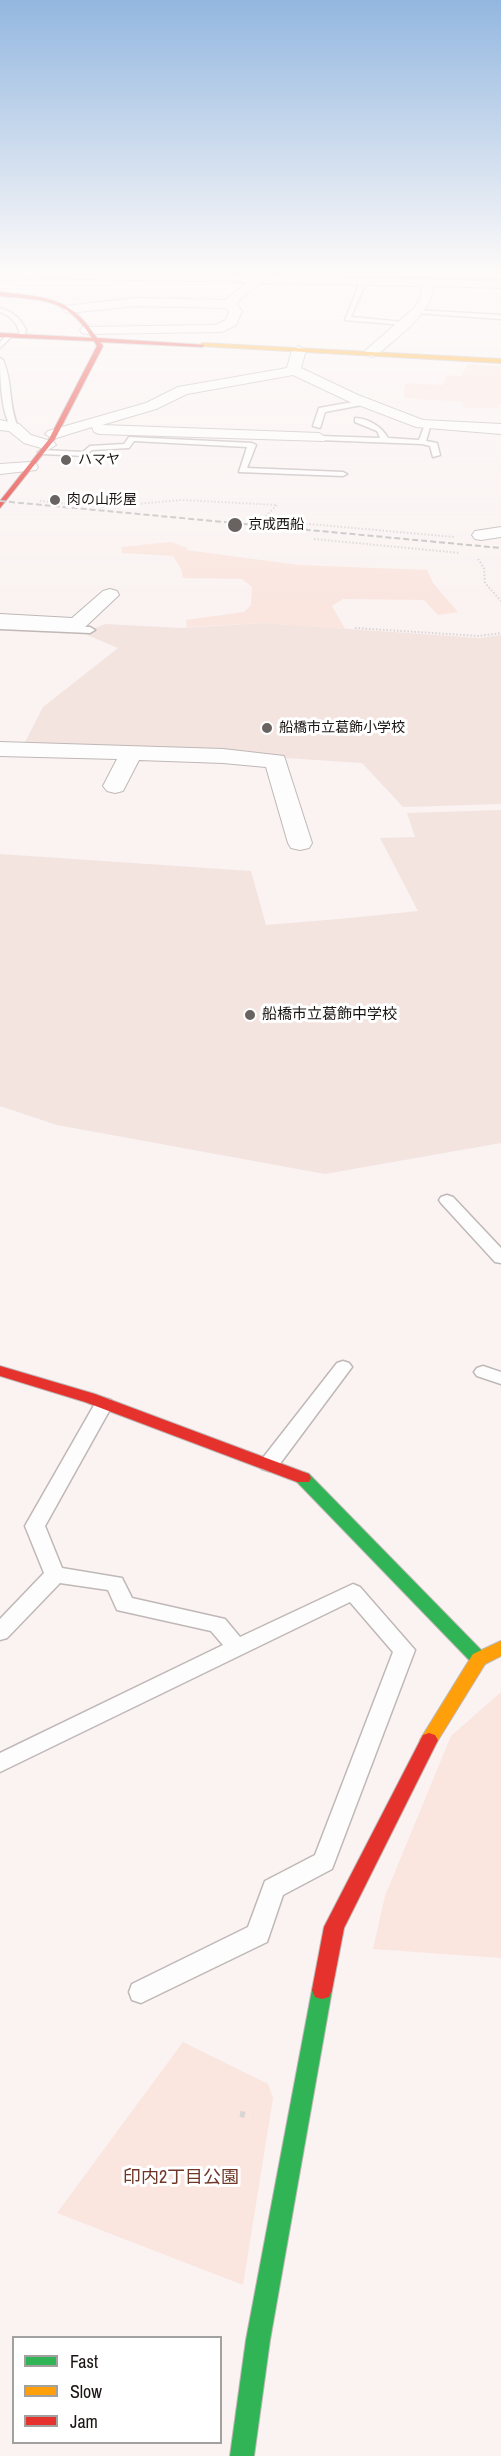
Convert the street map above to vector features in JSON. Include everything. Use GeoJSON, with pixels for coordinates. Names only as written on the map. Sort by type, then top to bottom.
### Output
{"type":"FeatureCollection","features":[{"type":"Feature","properties":{"kind":"main road"},"geometry":{"type":"LineString","coordinates":[[0,506],[48,444],[80,383]]}},
{"type":"Feature","properties":{"kind":"main road"},"geometry":{"type":"LineString","coordinates":[[0,1371],[104,1404],[301,1476],[479,1659]]}},
{"type":"Feature","properties":{"kind":"main road"},"geometry":{"type":"LineString","coordinates":[[242,2456],[258,2340],[334,1927],[426,1744],[479,1659],[501,1648]]}},
{"type":"Feature","properties":{"kind":"street"},"geometry":{"type":"LineString","coordinates":[[7,426],[30,442],[48,444],[79,427],[151,406],[183,390],[227,383]]}},
{"type":"Feature","properties":{"kind":"street"},"geometry":{"type":"LineString","coordinates":[[321,383],[428,426],[501,429]]}},
{"type":"Feature","properties":{"kind":"street"},"geometry":{"type":"LineString","coordinates":[[79,427],[156,433],[318,432]]}},
{"type":"Feature","properties":{"kind":"street"},"geometry":{"type":"LineString","coordinates":[[0,469],[30,467]]}},
{"type":"Feature","properties":{"kind":"street"},"geometry":{"type":"LineString","coordinates":[[481,535],[501,532]]}},
{"type":"Feature","properties":{"kind":"street"},"geometry":{"type":"LineString","coordinates":[[0,620],[77,624],[110,595]]}},
{"type":"Feature","properties":{"kind":"street"},"geometry":{"type":"LineString","coordinates":[[0,749],[223,756],[276,761],[300,843]]}},
{"type":"Feature","properties":{"kind":"street"},"geometry":{"type":"LineString","coordinates":[[115,786],[130,754]]}},
{"type":"Feature","properties":{"kind":"lane"},"geometry":{"type":"LineString","coordinates":[[5,383],[7,426]]}},
{"type":"Feature","properties":{"kind":"lane"},"geometry":{"type":"LineString","coordinates":[[364,402],[322,410],[318,432],[422,442],[434,445],[436,455]]}},
{"type":"Feature","properties":{"kind":"lane"},"geometry":{"type":"LineString","coordinates":[[358,420],[380,430],[385,440]]}},
{"type":"Feature","properties":{"kind":"lane"},"geometry":{"type":"LineString","coordinates":[[422,442],[428,426]]}},
{"type":"Feature","properties":{"kind":"lane"},"geometry":{"type":"LineString","coordinates":[[48,444],[85,454],[90,448],[126,446],[132,439],[252,445],[242,470],[343,474]]}},
{"type":"Feature","properties":{"kind":"lane"},"geometry":{"type":"LineString","coordinates":[[0,626],[90,630]]}},
{"type":"Feature","properties":{"kind":"lane"},"geometry":{"type":"LineString","coordinates":[[447,1200],[501,1258]]}},
{"type":"Feature","properties":{"kind":"lane"},"geometry":{"type":"LineString","coordinates":[[269,1464],[343,1367]]}},
{"type":"Feature","properties":{"kind":"lane"},"geometry":{"type":"LineString","coordinates":[[483,1372],[501,1378]]}},
{"type":"Feature","properties":{"kind":"lane"},"geometry":{"type":"LineString","coordinates":[[55,1575],[35,1526],[104,1404]]}},
{"type":"Feature","properties":{"kind":"lane"},"geometry":{"type":"LineString","coordinates":[[0,1632],[55,1575]]}},
{"type":"Feature","properties":{"kind":"lane"},"geometry":{"type":"LineString","coordinates":[[55,1575],[115,1583],[124,1604],[218,1625],[237,1648]]}},
{"type":"Feature","properties":{"kind":"lane"},"geometry":{"type":"LineString","coordinates":[[0,1763],[353,1592],[404,1650],[324,1862],[273,1888],[258,1934],[141,1992]]}},
{"type":"Feature","properties":{"kind":"path"},"geometry":{"type":"LineString","coordinates":[[39,501],[103,507],[182,500],[277,505],[263,519],[468,539],[481,535]]}},
{"type":"Feature","properties":{"kind":"path"},"geometry":{"type":"LineString","coordinates":[[314,539],[463,553]]}},
{"type":"Feature","properties":{"kind":"path"},"geometry":{"type":"LineString","coordinates":[[483,555],[474,554],[484,568],[485,583],[501,601]]}},
{"type":"Feature","properties":{"kind":"path"},"geometry":{"type":"LineString","coordinates":[[355,627],[479,636],[501,633]]}},
{"type":"Feature","properties":{"kind":"shaded area","name":"船橋市立葛飾小学校"},"geometry":{"type":"Polygon","coordinates":[[[262,623],[480,638],[501,635],[501,804],[403,807],[362,763],[223,754],[22,748],[43,707],[118,648],[85,634],[90,630],[105,624],[181,628],[262,623]]]}},
{"type":"Feature","properties":{"kind":"shaded area","name":"船橋市立葛飾中学校"},"geometry":{"type":"Polygon","coordinates":[[[501,810],[501,1143],[325,1174],[57,1125],[0,1106],[0,854],[251,871],[266,925],[350,918],[418,911],[380,838],[415,837],[407,813],[501,810]]]}},
{"type":"Feature","properties":{"kind":"green space"},"geometry":{"type":"Polygon","coordinates":[[[406,383],[442,385],[443,383],[501,383],[501,404],[497,405],[500,408],[463,408],[463,402],[404,398],[406,383]]]}},
{"type":"Feature","properties":{"kind":"green space"},"geometry":{"type":"Polygon","coordinates":[[[171,542],[188,548],[186,550],[299,565],[427,570],[433,583],[458,612],[438,615],[424,600],[343,599],[332,606],[345,629],[262,623],[187,627],[186,620],[244,612],[251,605],[252,587],[242,579],[183,578],[181,569],[173,556],[122,553],[121,547],[171,542]]]}},
{"type":"Feature","properties":{"kind":"green space"},"geometry":{"type":"Polygon","coordinates":[[[501,1692],[501,1958],[373,1949],[385,1896],[451,1736],[501,1692]]]}},
{"type":"Feature","properties":{"kind":"green space","name":"印内2丁目公園"},"geometry":{"type":"Polygon","coordinates":[[[183,2042],[268,2084],[273,2098],[243,2285],[57,2213],[183,2042]]]}},
{"type":"Feature","properties":{"kind":"railway"},"geometry":{"type":"LineString","coordinates":[[0,501],[501,548]]}},
{"type":"Feature","properties":{"kind":"traffic: fast"},"geometry":{"type":"LineString","coordinates":[[303,1478],[479,1659]]}},
{"type":"Feature","properties":{"kind":"traffic: fast"},"geometry":{"type":"LineString","coordinates":[[242,2456],[258,2340],[322,1990]]}},
{"type":"Feature","properties":{"kind":"traffic: slow"},"geometry":{"type":"LineString","coordinates":[[429,1740],[479,1659],[501,1648]]}},
{"type":"Feature","properties":{"kind":"traffic: jam"},"geometry":{"type":"LineString","coordinates":[[0,506],[52,439],[81,383]]}},
{"type":"Feature","properties":{"kind":"traffic: jam"},"geometry":{"type":"LineString","coordinates":[[0,1371],[90,1398],[303,1478]]}},
{"type":"Feature","properties":{"kind":"traffic: jam"},"geometry":{"type":"LineString","coordinates":[[322,1990],[334,1927],[429,1740]]}},
{"type":"Feature","properties":{"kind":"place","name":"ハマヤ"},"geometry":{"type":"Point","coordinates":[66,460]}},
{"type":"Feature","properties":{"kind":"place","name":"肉の山形屋"},"geometry":{"type":"Point","coordinates":[55,500]}},
{"type":"Feature","properties":{"kind":"place","name":"京成西船"},"geometry":{"type":"Point","coordinates":[235,525]}},
{"type":"Feature","properties":{"kind":"place","name":"船橋市立葛飾小学校"},"geometry":{"type":"Point","coordinates":[267,728]}},
{"type":"Feature","properties":{"kind":"place","name":"船橋市立葛飾中学校"},"geometry":{"type":"Point","coordinates":[250,1015]}}]}
